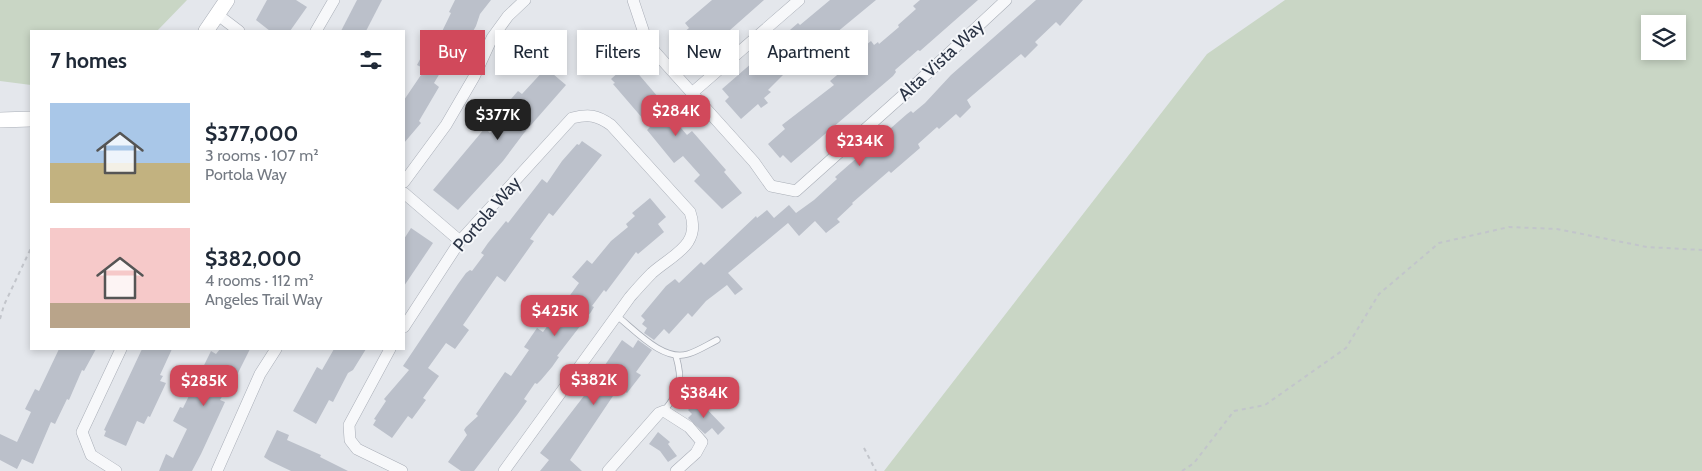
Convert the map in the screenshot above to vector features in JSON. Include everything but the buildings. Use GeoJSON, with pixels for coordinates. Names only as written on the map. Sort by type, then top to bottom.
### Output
{"type":"FeatureCollection","features":[{"type":"Feature","properties":{"kind":"street"},"geometry":{"type":"LineString","coordinates":[[207,30],[227,0]]}},
{"type":"Feature","properties":{"kind":"street"},"geometry":{"type":"LineString","coordinates":[[317,30],[334,0]]}},
{"type":"Feature","properties":{"kind":"street"},"geometry":{"type":"LineString","coordinates":[[405,181],[446,125],[474,77],[492,38],[508,16],[525,0]]}},
{"type":"Feature","properties":{"kind":"street"},"geometry":{"type":"LineString","coordinates":[[633,0],[644,33],[655,52],[692,93],[799,0]]}},
{"type":"Feature","properties":{"kind":"street","name":"Alta Vista Way"},"geometry":{"type":"LineString","coordinates":[[692,93],[754,162],[771,186],[782,190],[796,191],[1006,0]]}},
{"type":"Feature","properties":{"kind":"street"},"geometry":{"type":"LineString","coordinates":[[218,15],[238,30]]}},
{"type":"Feature","properties":{"kind":"street","name":"Portola Way"},"geometry":{"type":"LineString","coordinates":[[405,325],[460,241],[572,118],[585,115],[598,116],[611,126],[690,212],[694,224],[692,234],[682,250],[641,283],[617,316]]}},
{"type":"Feature","properties":{"kind":"street"},"geometry":{"type":"LineString","coordinates":[[0,120],[30,119]]}},
{"type":"Feature","properties":{"kind":"street"},"geometry":{"type":"LineString","coordinates":[[405,194],[460,241]]}},
{"type":"Feature","properties":{"kind":"street"},"geometry":{"type":"LineString","coordinates":[[504,471],[617,316]]}},
{"type":"Feature","properties":{"kind":"street"},"geometry":{"type":"LineString","coordinates":[[116,471],[91,455],[86,447],[82,432],[85,422],[121,350]]}},
{"type":"Feature","properties":{"kind":"street"},"geometry":{"type":"LineString","coordinates":[[217,471],[260,374],[275,350]]}},
{"type":"Feature","properties":{"kind":"street"},"geometry":{"type":"LineString","coordinates":[[389,350],[349,425],[350,440],[356,449],[402,471]]}},
{"type":"Feature","properties":{"kind":"street"},"geometry":{"type":"LineString","coordinates":[[608,471],[659,413],[664,411],[689,427],[702,442],[696,453],[676,471]]}},
{"type":"Feature","properties":{"kind":"lane"},"geometry":{"type":"LineString","coordinates":[[617,316],[652,344],[676,356],[688,354],[717,340]]}},
{"type":"Feature","properties":{"kind":"lane"},"geometry":{"type":"LineString","coordinates":[[664,411],[679,390],[680,379],[676,356]]}},
{"type":"Feature","properties":{"kind":"path"},"geometry":{"type":"LineString","coordinates":[[1182,471],[1194,463],[1234,411],[1265,405],[1346,348],[1379,294],[1439,242],[1510,227],[1557,229],[1647,247],[1702,250]]}},
{"type":"Feature","properties":{"kind":"path"},"geometry":{"type":"LineString","coordinates":[[0,319],[4,305],[30,250]]}},
{"type":"Feature","properties":{"kind":"path"},"geometry":{"type":"LineString","coordinates":[[864,448],[876,471]]}},
{"type":"Feature","properties":{"kind":"green space"},"geometry":{"type":"Polygon","coordinates":[[[0,0],[187,0],[158,30],[30,30],[30,85],[0,81],[0,0]]]}},
{"type":"Feature","properties":{"kind":"green space"},"geometry":{"type":"Polygon","coordinates":[[[1285,0],[1702,0],[1702,471],[884,471],[1207,54],[1285,0]]]}}]}
